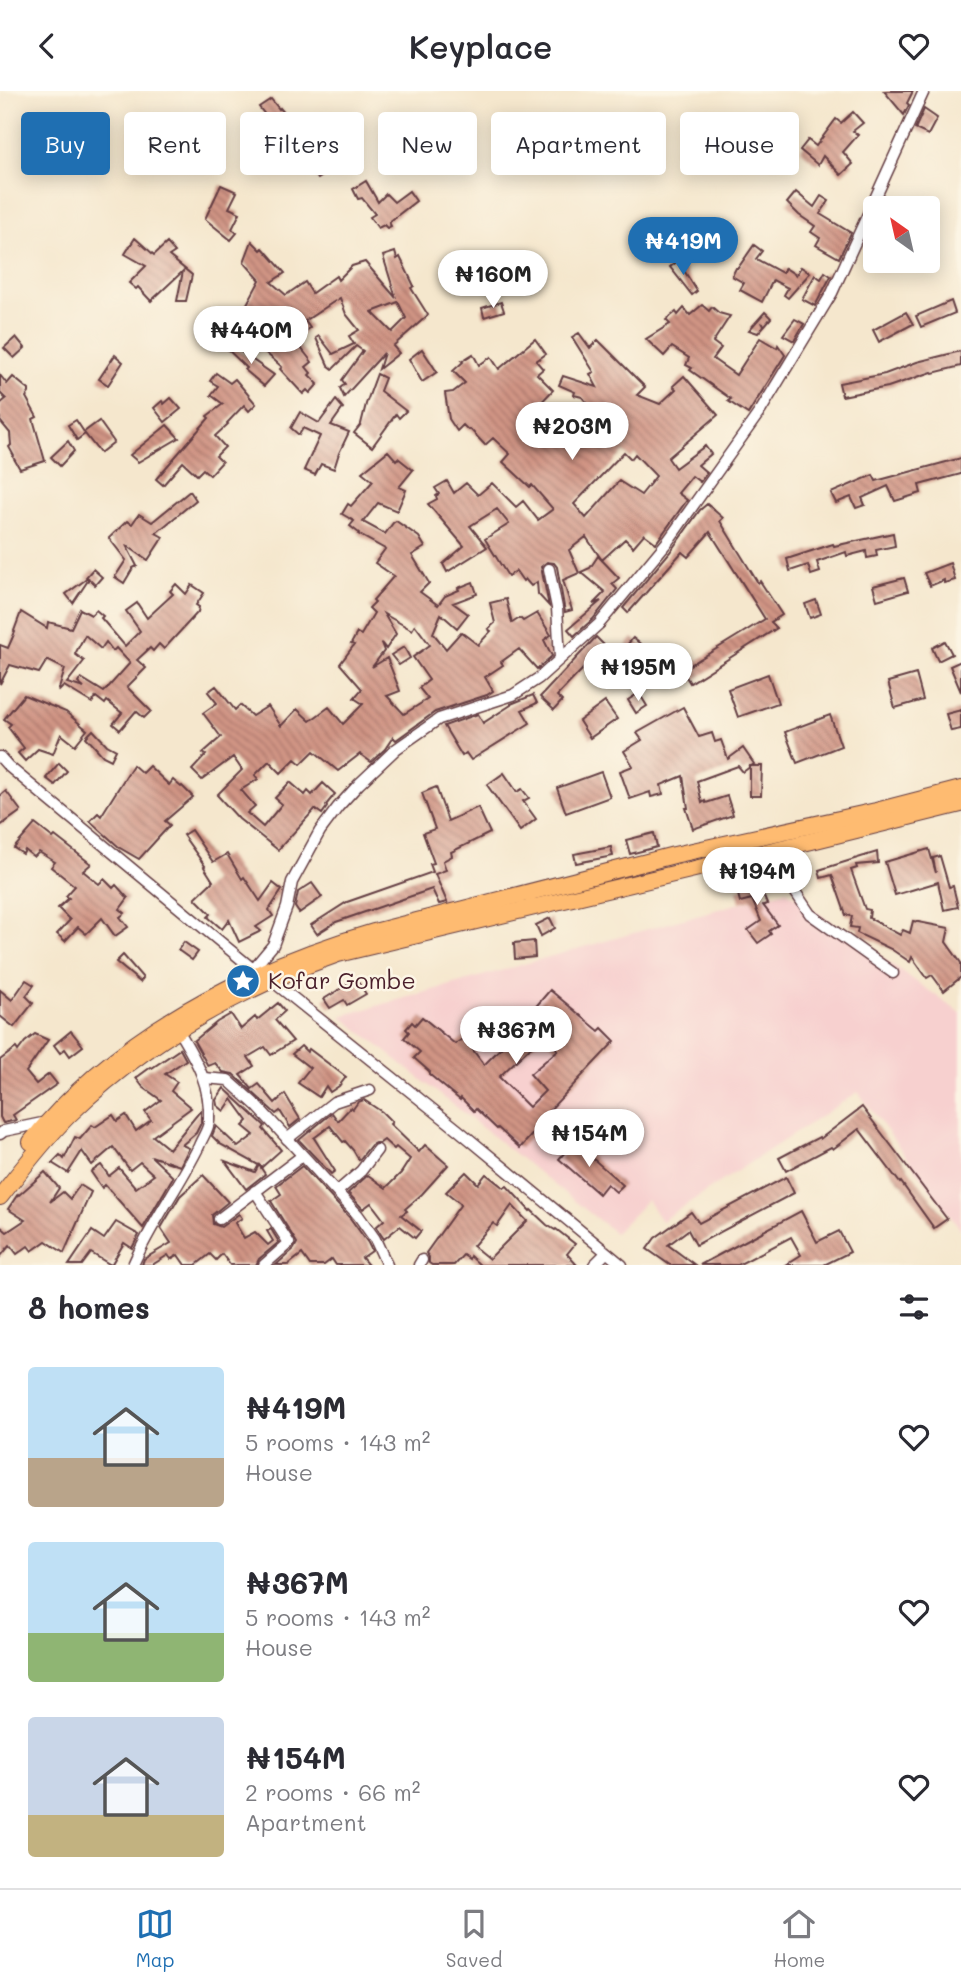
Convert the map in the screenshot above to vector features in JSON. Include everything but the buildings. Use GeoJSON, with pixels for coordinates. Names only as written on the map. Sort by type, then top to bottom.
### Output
{"type":"FeatureCollection","features":[{"type":"Feature","properties":{"kind":"highway"},"geometry":{"type":"LineString","coordinates":[[0,1181],[47,1122],[99,1073],[132,1047],[195,1007],[283,962],[340,941],[674,855],[876,811],[961,789]]}},
{"type":"Feature","properties":{"kind":"highway"},"geometry":{"type":"LineString","coordinates":[[0,1196],[68,1116],[111,1078],[260,975],[961,804]]}},
{"type":"Feature","properties":{"kind":"street"},"geometry":{"type":"LineString","coordinates":[[260,975],[287,907],[292,882],[320,831],[338,807],[396,749],[439,719],[513,695],[539,678],[598,624],[668,541],[761,410],[832,293],[924,91]]}},
{"type":"Feature","properties":{"kind":"street"},"geometry":{"type":"LineString","coordinates":[[548,569],[557,608],[560,658]]}},
{"type":"Feature","properties":{"kind":"street"},"geometry":{"type":"LineString","coordinates":[[0,757],[260,975],[457,1129],[622,1265]]}},
{"type":"Feature","properties":{"kind":"street"},"geometry":{"type":"LineString","coordinates":[[0,777],[8,766]]}},
{"type":"Feature","properties":{"kind":"street"},"geometry":{"type":"LineString","coordinates":[[780,849],[796,893],[810,914],[893,973]]}},
{"type":"Feature","properties":{"kind":"street"},"geometry":{"type":"LineString","coordinates":[[133,1265],[209,1124],[204,1078],[199,1063],[178,1030]]}},
{"type":"Feature","properties":{"kind":"street"},"geometry":{"type":"LineString","coordinates":[[204,1078],[228,1080],[257,1106],[338,1191],[376,1239],[387,1265]]}},
{"type":"Feature","properties":{"kind":"street"},"geometry":{"type":"LineString","coordinates":[[287,1139],[334,1102],[370,1090]]}},
{"type":"Feature","properties":{"kind":"street"},"geometry":{"type":"LineString","coordinates":[[1,1129],[47,1122]]}},
{"type":"Feature","properties":{"kind":"street"},"geometry":{"type":"LineString","coordinates":[[338,1191],[361,1171],[377,1150]]}},
{"type":"Feature","properties":{"kind":"street"},"geometry":{"type":"LineString","coordinates":[[219,1219],[302,1156]]}},
{"type":"Feature","properties":{"kind":"street"},"geometry":{"type":"LineString","coordinates":[[255,1191],[289,1243],[264,1265]]}},
{"type":"Feature","properties":{"kind":"street"},"geometry":{"type":"LineString","coordinates":[[594,1265],[606,1254]]}},
{"type":"Feature","properties":{"kind":"shaded area"},"geometry":{"type":"Polygon","coordinates":[[[786,890],[961,1013],[961,1230],[858,1092],[661,1221],[647,1200],[615,1233],[341,1016],[786,890]]]}},
{"type":"Feature","properties":{"kind":"place","name":"Kofar Gombe"},"geometry":{"type":"Point","coordinates":[243,981]}}]}
